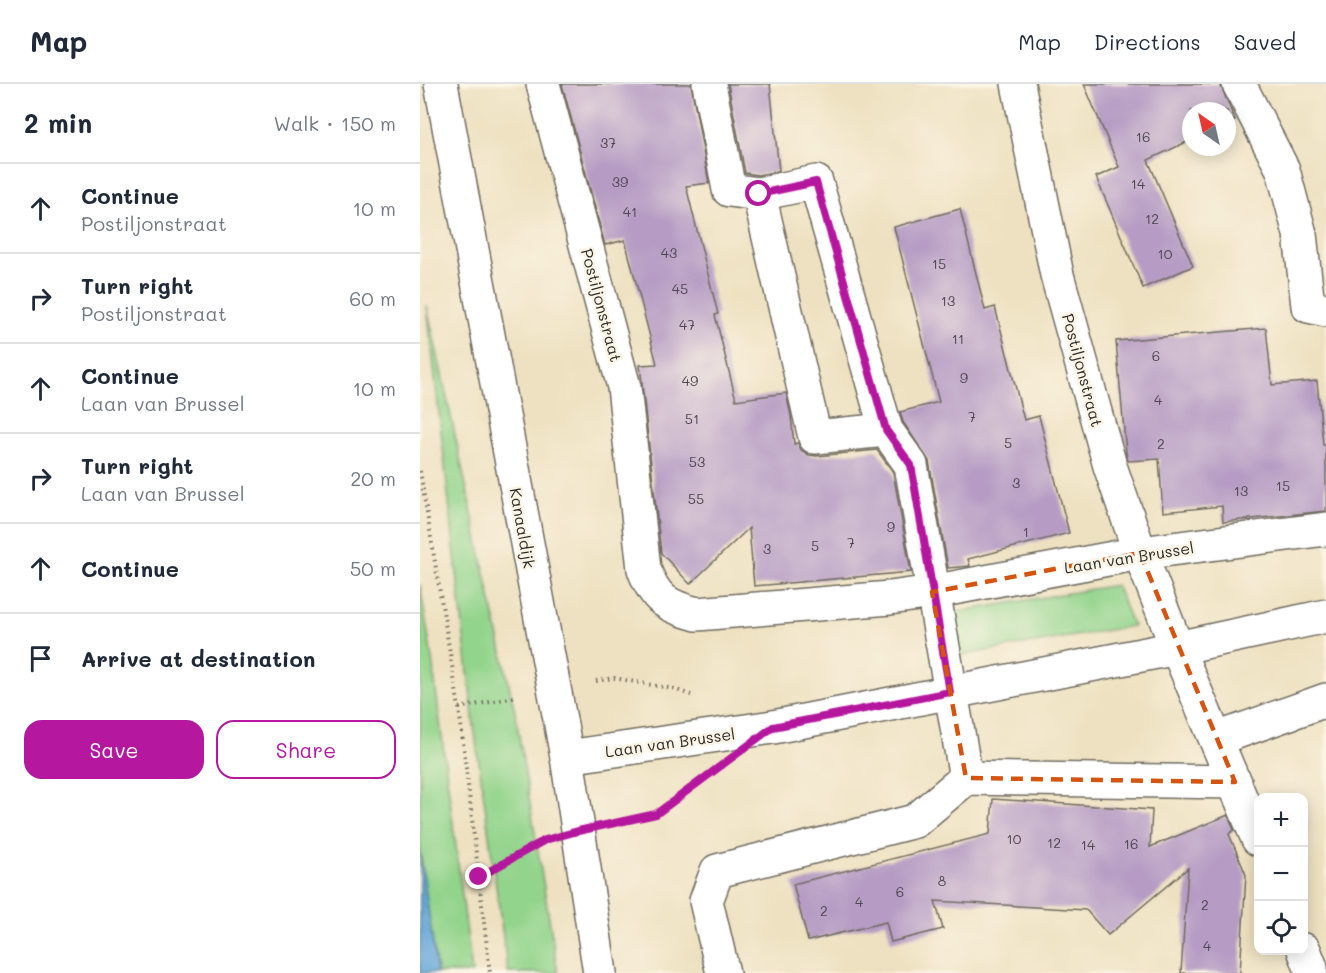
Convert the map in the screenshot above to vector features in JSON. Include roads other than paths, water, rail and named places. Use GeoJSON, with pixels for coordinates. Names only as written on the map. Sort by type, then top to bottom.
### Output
{"type":"FeatureCollection","features":[{"type":"Feature","properties":{"kind":"street","name":"Kanaaldijk"},"geometry":{"type":"LineString","coordinates":[[441,84],[567,757],[600,973]]}},
{"type":"Feature","properties":{"kind":"street","name":"Postiljonstraat"},"geometry":{"type":"LineString","coordinates":[[543,84],[624,387],[644,569],[658,597]]}},
{"type":"Feature","properties":{"kind":"street"},"geometry":{"type":"LineString","coordinates":[[709,84],[729,190],[759,194],[816,182],[886,430],[911,465],[966,778]]}},
{"type":"Feature","properties":{"kind":"street","name":"Postiljonstraat"},"geometry":{"type":"LineString","coordinates":[[1018,84],[1058,275],[1110,466],[1140,553],[1177,648],[1254,829]]}},
{"type":"Feature","properties":{"kind":"street"},"geometry":{"type":"LineString","coordinates":[[1239,84],[1283,170],[1300,234],[1308,306],[1326,310]]}},
{"type":"Feature","properties":{"kind":"street"},"geometry":{"type":"LineString","coordinates":[[759,194],[815,437],[886,430]]}},
{"type":"Feature","properties":{"kind":"street","name":"Laan van Brussel"},"geometry":{"type":"LineString","coordinates":[[658,597],[676,609],[697,614],[835,603],[932,592],[1140,553],[1326,528]]}},
{"type":"Feature","properties":{"kind":"street","name":"Laan van Brussel"},"geometry":{"type":"LineString","coordinates":[[567,757],[773,727],[1177,648],[1326,616]]}},
{"type":"Feature","properties":{"kind":"street"},"geometry":{"type":"LineString","coordinates":[[1217,739],[1326,700]]}},
{"type":"Feature","properties":{"kind":"street"},"geometry":{"type":"LineString","coordinates":[[723,973],[706,901],[717,871],[915,821],[966,778],[1235,782]]}},
{"type":"Feature","properties":{"kind":"street"},"geometry":{"type":"LineString","coordinates":[[1306,955],[1311,973]]}},
{"type":"Feature","properties":{"kind":"water"},"geometry":{"type":"Polygon","coordinates":[[[420,851],[437,973],[420,973],[420,851]]]}}]}
